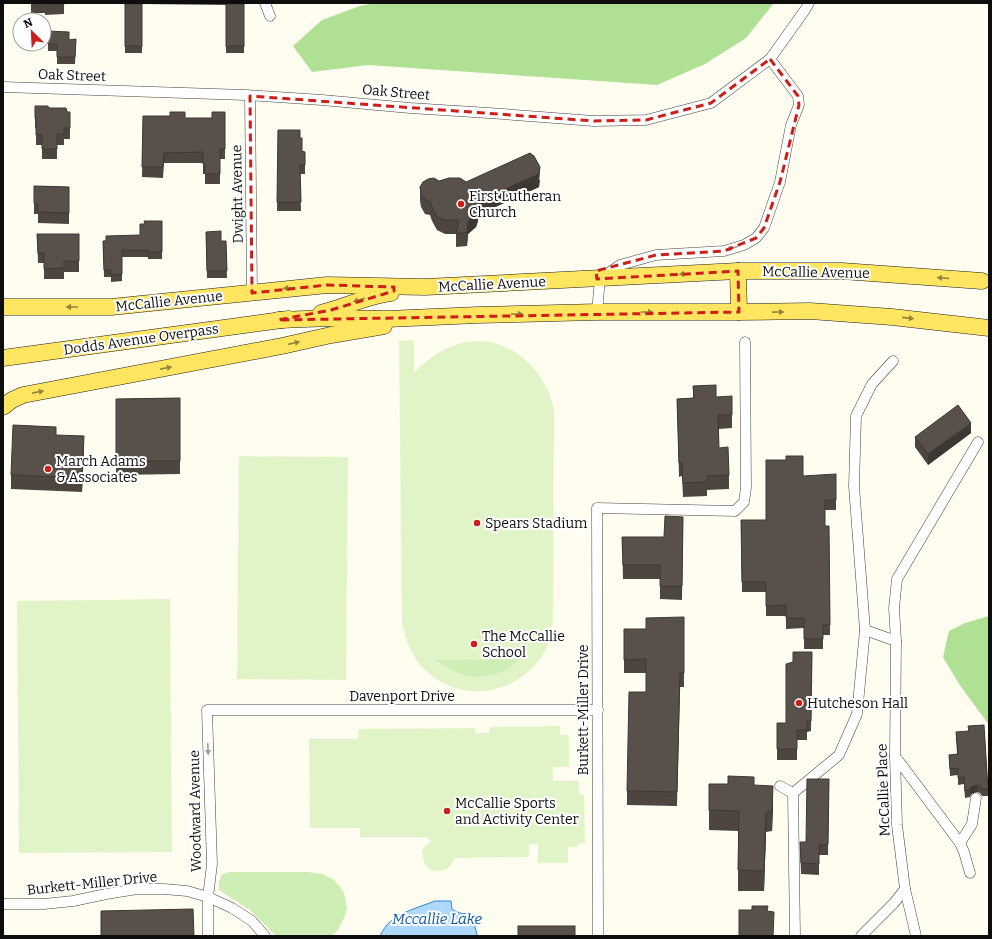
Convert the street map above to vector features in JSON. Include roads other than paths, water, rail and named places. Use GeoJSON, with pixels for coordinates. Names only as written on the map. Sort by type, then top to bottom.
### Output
{"type":"FeatureCollection","features":[{"type":"Feature","properties":{"kind":"main road","name":"McCallie Avenue"},"geometry":{"type":"LineString","coordinates":[[3,307],[111,307],[328,285],[425,288],[738,271],[842,271],[982,281]]}},
{"type":"Feature","properties":{"kind":"main road"},"geometry":{"type":"LineString","coordinates":[[738,271],[739,312]]}},
{"type":"Feature","properties":{"kind":"main road","name":"Dodds Avenue Overpass"},"geometry":{"type":"LineString","coordinates":[[3,358],[314,315],[383,294],[425,288]]}},
{"type":"Feature","properties":{"kind":"main road"},"geometry":{"type":"LineString","coordinates":[[3,407],[12,400],[23,395],[282,346],[331,335],[408,322],[478,315],[597,312],[810,311],[892,317],[989,328]]}},
{"type":"Feature","properties":{"kind":"main road","name":"Dodds Avenue Overpass"},"geometry":{"type":"LineString","coordinates":[[278,320],[332,318],[387,319],[478,315]]}},
{"type":"Feature","properties":{"kind":"street"},"geometry":{"type":"LineString","coordinates":[[265,3],[270,16]]}},
{"type":"Feature","properties":{"kind":"street","name":"Oak Street"},"geometry":{"type":"LineString","coordinates":[[3,87],[250,96],[322,100],[410,108],[489,112],[594,121],[646,120],[711,103],[770,60],[809,3]]}},
{"type":"Feature","properties":{"kind":"street"},"geometry":{"type":"LineString","coordinates":[[597,312],[600,279],[620,265],[656,255],[724,251],[744,245],[756,238],[764,228],[780,182],[792,125],[799,105],[798,96],[770,60]]}},
{"type":"Feature","properties":{"kind":"street","name":"Dwight Avenue"},"geometry":{"type":"LineString","coordinates":[[250,96],[252,293]]}},
{"type":"Feature","properties":{"kind":"street","name":"Burkett-Miller Drive"},"geometry":{"type":"LineString","coordinates":[[598,936],[597,508],[735,511],[744,502],[746,488],[745,342]]}},
{"type":"Feature","properties":{"kind":"street"},"geometry":{"type":"LineString","coordinates":[[793,793],[839,755],[857,714],[865,630],[854,486],[856,416],[872,384],[893,361]]}},
{"type":"Feature","properties":{"kind":"street","name":"McCallie Place"},"geometry":{"type":"LineString","coordinates":[[916,936],[905,889],[897,825],[895,756],[896,641],[894,608],[897,579],[978,442]]}},
{"type":"Feature","properties":{"kind":"street"},"geometry":{"type":"LineString","coordinates":[[865,630],[896,641]]}},
{"type":"Feature","properties":{"kind":"street","name":"Davenport Drive"},"geometry":{"type":"LineString","coordinates":[[207,710],[598,710]]}},
{"type":"Feature","properties":{"kind":"street","name":"Woodward Avenue"},"geometry":{"type":"LineString","coordinates":[[207,710],[212,864],[208,897],[208,936]]}},
{"type":"Feature","properties":{"kind":"street"},"geometry":{"type":"LineString","coordinates":[[895,756],[960,844],[970,873]]}},
{"type":"Feature","properties":{"kind":"street"},"geometry":{"type":"LineString","coordinates":[[780,786],[793,793]]}},
{"type":"Feature","properties":{"kind":"street"},"geometry":{"type":"LineString","coordinates":[[793,793],[795,936]]}},
{"type":"Feature","properties":{"kind":"street"},"geometry":{"type":"LineString","coordinates":[[960,844],[972,824],[976,798]]}},
{"type":"Feature","properties":{"kind":"street","name":"Burkett-Miller Drive"},"geometry":{"type":"LineString","coordinates":[[3,904],[44,904],[73,901],[137,889],[187,891],[208,897],[232,908],[252,921],[265,936]]}},
{"type":"Feature","properties":{"kind":"street"},"geometry":{"type":"LineString","coordinates":[[862,936],[894,903],[905,889]]}},
{"type":"Feature","properties":{"kind":"water","name":"Mccallie Lake"},"geometry":{"type":"Polygon","coordinates":[[[435,901],[451,901],[452,909],[454,911],[466,914],[471,913],[477,934],[476,936],[380,936],[386,926],[395,918],[435,901]]]}},
{"type":"Feature","properties":{"kind":"place","name":"First Lutheran Church"},"geometry":{"type":"Point","coordinates":[461,204]}},
{"type":"Feature","properties":{"kind":"place","name":"March Adams & Associates"},"geometry":{"type":"Point","coordinates":[48,469]}},
{"type":"Feature","properties":{"kind":"place","name":"Spears Stadium"},"geometry":{"type":"Point","coordinates":[477,523]}},
{"type":"Feature","properties":{"kind":"place","name":"The McCallie School"},"geometry":{"type":"Point","coordinates":[474,644]}},
{"type":"Feature","properties":{"kind":"place","name":"Hutcheson Hall"},"geometry":{"type":"Point","coordinates":[799,703]}},
{"type":"Feature","properties":{"kind":"place","name":"McCallie Sports and Activity Center"},"geometry":{"type":"Point","coordinates":[447,811]}}]}
